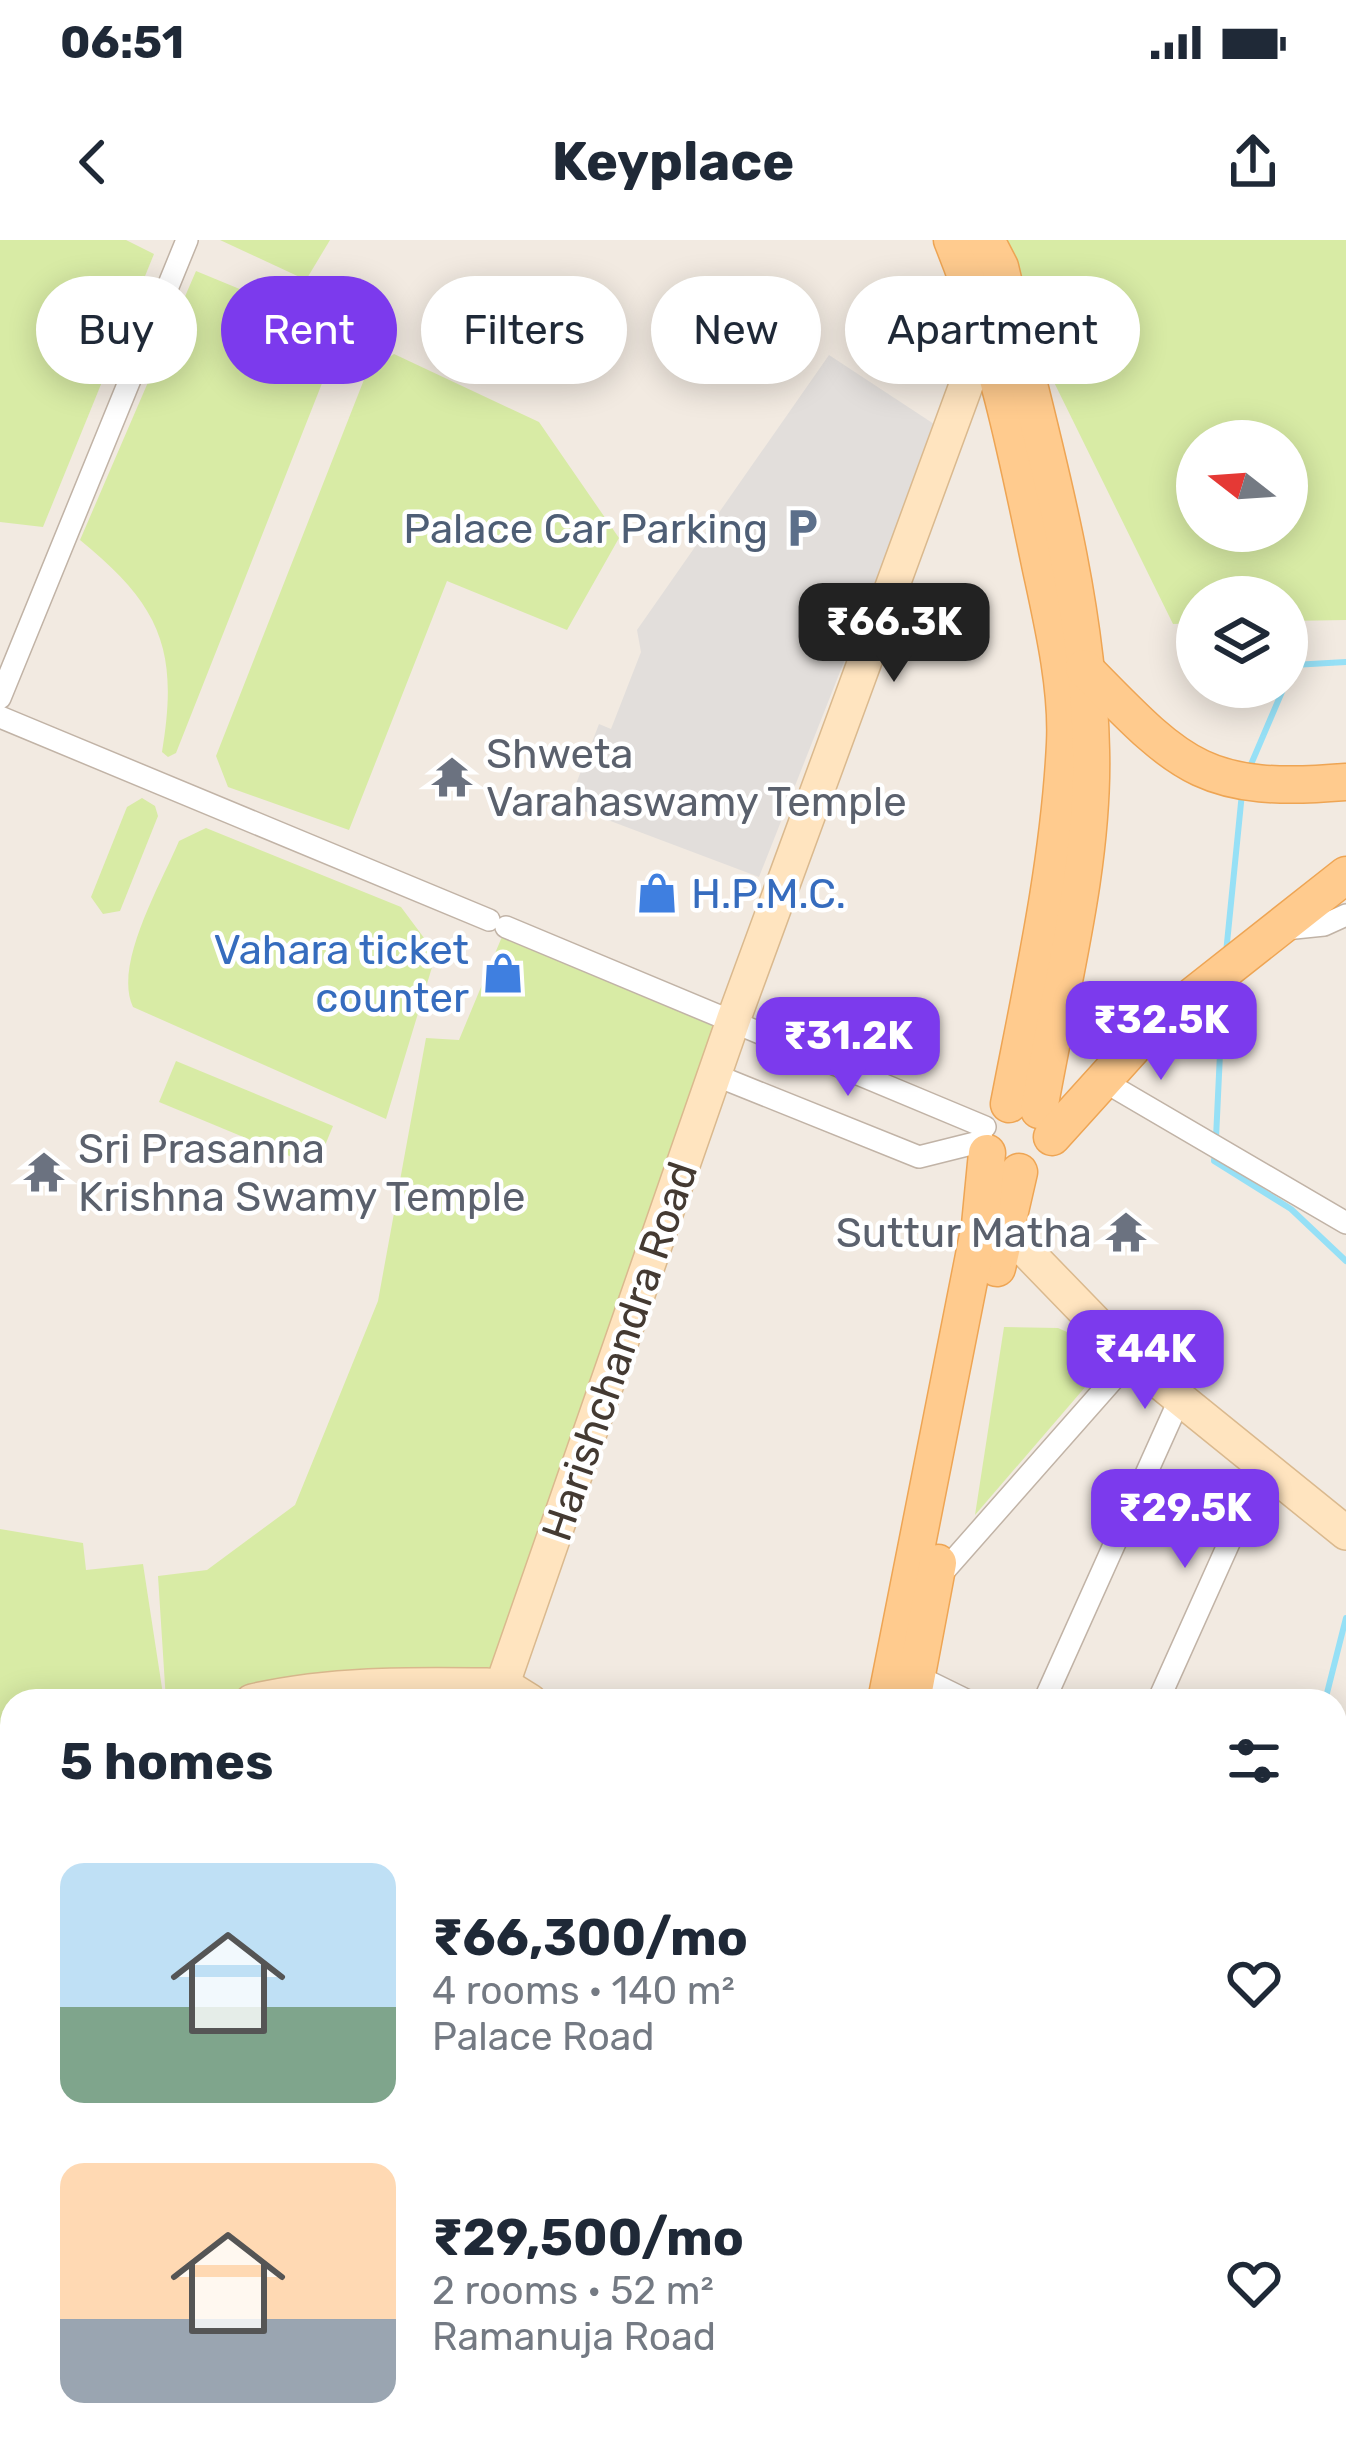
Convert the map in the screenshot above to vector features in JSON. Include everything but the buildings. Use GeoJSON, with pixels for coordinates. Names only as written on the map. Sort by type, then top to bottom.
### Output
{"type":"FeatureCollection","features":[{"type":"Feature","properties":{"kind":"main road"},"geometry":{"type":"LineString","coordinates":[[952,240],[966,276]]}},
{"type":"Feature","properties":{"kind":"main road"},"geometry":{"type":"LineString","coordinates":[[888,1689],[980,1225],[1009,1129],[1060,801],[1081,628],[1012,316],[1000,267],[986,240]]}},
{"type":"Feature","properties":{"kind":"main road"},"geometry":{"type":"LineString","coordinates":[[999,384],[1049,606],[1072,675],[1217,778],[1269,788],[1346,782]]}},
{"type":"Feature","properties":{"kind":"main road"},"geometry":{"type":"LineString","coordinates":[[1009,1129],[1100,1079],[1226,969],[1346,875]]}},
{"type":"Feature","properties":{"kind":"main road"},"geometry":{"type":"LineString","coordinates":[[915,1689],[1004,1228],[1019,1172],[1043,1161],[1009,1129]]}},
{"type":"Feature","properties":{"kind":"street"},"geometry":{"type":"LineString","coordinates":[[0,698],[188,240]]}},
{"type":"Feature","properties":{"kind":"street","name":"Harishchandra Road"},"geometry":{"type":"LineString","coordinates":[[507,1689],[734,1018],[966,384]]}},
{"type":"Feature","properties":{"kind":"street"},"geometry":{"type":"LineString","coordinates":[[0,717],[497,924],[1009,1129]]}},
{"type":"Feature","properties":{"kind":"street"},"geometry":{"type":"LineString","coordinates":[[1278,930],[1324,925],[1346,915]]}},
{"type":"Feature","properties":{"kind":"street"},"geometry":{"type":"LineString","coordinates":[[715,1076],[919,1157],[1009,1129]]}},
{"type":"Feature","properties":{"kind":"street"},"geometry":{"type":"LineString","coordinates":[[1100,1079],[1346,1223]]}},
{"type":"Feature","properties":{"kind":"street"},"geometry":{"type":"LineString","coordinates":[[1004,1228],[1131,1359],[1345,1532]]}},
{"type":"Feature","properties":{"kind":"street"},"geometry":{"type":"LineString","coordinates":[[934,1581],[1131,1359]]}},
{"type":"Feature","properties":{"kind":"street"},"geometry":{"type":"LineString","coordinates":[[1049,1689],[1181,1396]]}},
{"type":"Feature","properties":{"kind":"street"},"geometry":{"type":"LineString","coordinates":[[1163,1689],[1264,1465]]}},
{"type":"Feature","properties":{"kind":"street"},"geometry":{"type":"LineString","coordinates":[[329,1689],[379,1685],[435,1689]]}},
{"type":"Feature","properties":{"kind":"green space"},"geometry":{"type":"Polygon","coordinates":[[[0,240],[126,240],[154,254],[145,276],[36,276],[36,384],[101,384],[43,527],[0,522],[0,240]]]}},
{"type":"Feature","properties":{"kind":"green space"},"geometry":{"type":"Polygon","coordinates":[[[220,240],[330,240],[308,276],[297,276],[220,240]]]}},
{"type":"Feature","properties":{"kind":"green space"},"geometry":{"type":"Polygon","coordinates":[[[984,240],[1346,240],[1346,620],[1308,621],[1308,576],[1176,576],[1176,624],[1055,384],[1140,384],[1140,276],[1002,276],[984,240]]]}},
{"type":"Feature","properties":{"kind":"green space"},"geometry":{"type":"Polygon","coordinates":[[[196,271],[221,281],[221,384],[322,384],[176,753],[168,757],[162,752],[168,685],[158,632],[129,587],[80,540],[147,384],[197,384],[196,271]]]}},
{"type":"Feature","properties":{"kind":"green space"},"geometry":{"type":"Polygon","coordinates":[[[397,355],[421,367],[421,384],[458,384],[539,422],[619,538],[567,630],[447,581],[349,830],[228,787],[216,756],[362,384],[397,384],[397,355]]]}},
{"type":"Feature","properties":{"kind":"green space"},"geometry":{"type":"Polygon","coordinates":[[[142,798],[155,806],[158,816],[120,911],[103,914],[91,897],[127,807],[142,798]]]}},
{"type":"Feature","properties":{"kind":"green space"},"geometry":{"type":"Polygon","coordinates":[[[206,828],[401,907],[436,954],[386,1119],[133,1007],[129,969],[142,924],[179,841],[206,828]]]}},
{"type":"Feature","properties":{"kind":"green space"},"geometry":{"type":"Polygon","coordinates":[[[506,927],[719,1017],[498,1682],[412,1689],[165,1689],[158,1576],[207,1570],[295,1505],[378,1301],[426,1038],[459,1040],[506,927]]]}},
{"type":"Feature","properties":{"kind":"green space"},"geometry":{"type":"Polygon","coordinates":[[[176,1061],[333,1126],[316,1167],[159,1102],[176,1061]]]}},
{"type":"Feature","properties":{"kind":"green space"},"geometry":{"type":"Polygon","coordinates":[[[1004,1327],[1058,1328],[1101,1347],[1099,1371],[975,1515],[1004,1327]]]}},
{"type":"Feature","properties":{"kind":"green space"},"geometry":{"type":"Polygon","coordinates":[[[0,1529],[83,1543],[86,1570],[143,1564],[162,1689],[0,1689],[0,1529]]]}},
{"type":"Feature","properties":{"kind":"shaded area","name":"Palace Car Parking"},"geometry":{"type":"Polygon","coordinates":[[[829,355],[845,366],[845,384],[873,384],[937,426],[759,877],[568,805],[599,724],[611,729],[641,652],[637,630],[809,384],[821,384],[821,366],[829,355]]]}},
{"type":"Feature","properties":{"kind":"waterway"},"geometry":{"type":"LineString","coordinates":[[1308,664],[1346,662]]}},
{"type":"Feature","properties":{"kind":"waterway"},"geometry":{"type":"LineString","coordinates":[[1249,769],[1275,708]]}},
{"type":"Feature","properties":{"kind":"waterway"},"geometry":{"type":"LineString","coordinates":[[1226,953],[1242,793]]}},
{"type":"Feature","properties":{"kind":"waterway"},"geometry":{"type":"LineString","coordinates":[[1216,1138],[1223,990]]}},
{"type":"Feature","properties":{"kind":"waterway"},"geometry":{"type":"LineString","coordinates":[[1215,1151],[1214,1161],[1291,1209],[1346,1261]]}},
{"type":"Feature","properties":{"kind":"waterway"},"geometry":{"type":"LineString","coordinates":[[1328,1689],[1346,1618]]}},
{"type":"Feature","properties":{"kind":"place","name":"Palace Car Parking"},"geometry":{"type":"Point","coordinates":[802,528]}},
{"type":"Feature","properties":{"kind":"place","name":"Shweta Varahaswamy Temple"},"geometry":{"type":"Point","coordinates":[452,777]}},
{"type":"Feature","properties":{"kind":"place","name":"H.P.M.C."},"geometry":{"type":"Point","coordinates":[657,893]}},
{"type":"Feature","properties":{"kind":"place","name":"Vahara ticket counter"},"geometry":{"type":"Point","coordinates":[503,973]}},
{"type":"Feature","properties":{"kind":"place","name":"Sri Prasanna Krishna Swamy Temple"},"geometry":{"type":"Point","coordinates":[44,1172]}},
{"type":"Feature","properties":{"kind":"place","name":"Suttur Matha"},"geometry":{"type":"Point","coordinates":[1126,1232]}}]}
